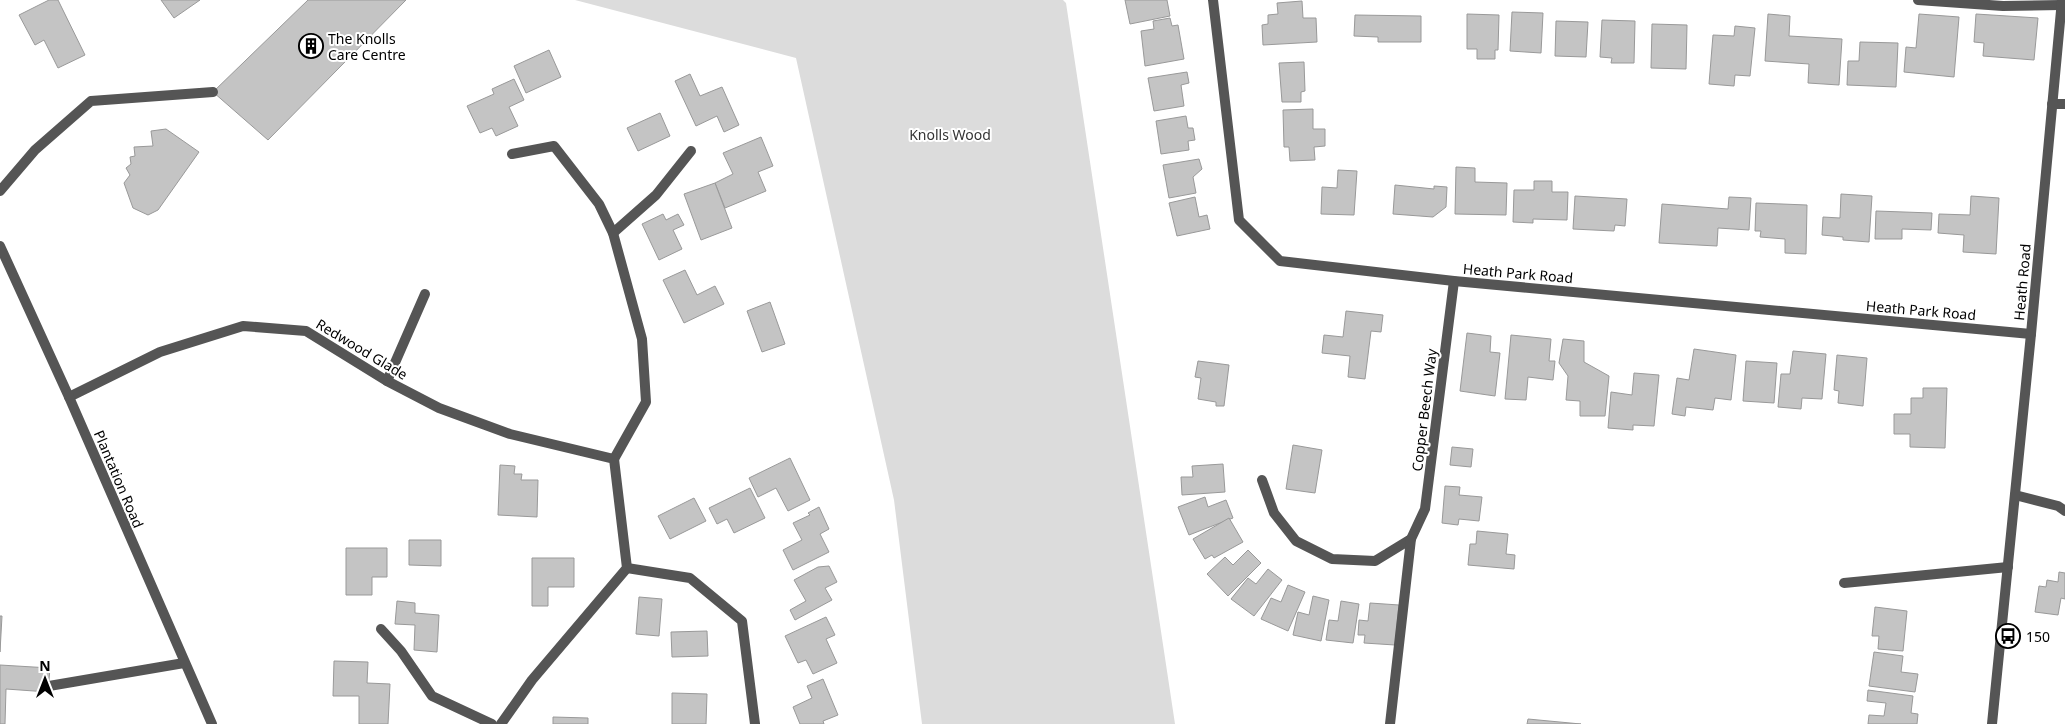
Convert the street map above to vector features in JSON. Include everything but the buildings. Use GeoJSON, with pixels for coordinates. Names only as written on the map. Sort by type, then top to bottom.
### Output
{"type":"FeatureCollection","features":[{"type":"Feature","properties":{"kind":"street","name":"Heath Park Road"},"geometry":{"type":"LineString","coordinates":[[1213,0],[1239,220],[1280,260],[1454,281],[2031,334]]}},
{"type":"Feature","properties":{"kind":"street"},"geometry":{"type":"LineString","coordinates":[[1918,0],[2002,6],[2062,2]]}},
{"type":"Feature","properties":{"kind":"street","name":"Heath Road"},"geometry":{"type":"LineString","coordinates":[[1992,724],[2062,2]]}},
{"type":"Feature","properties":{"kind":"street"},"geometry":{"type":"LineString","coordinates":[[0,191],[35,150],[91,101],[213,92]]}},
{"type":"Feature","properties":{"kind":"street"},"geometry":{"type":"LineString","coordinates":[[2052,104],[2065,104]]}},
{"type":"Feature","properties":{"kind":"street"},"geometry":{"type":"LineString","coordinates":[[501,724],[532,680],[627,568],[614,459],[646,402],[642,338],[613,233],[599,204],[554,146],[512,154]]}},
{"type":"Feature","properties":{"kind":"street"},"geometry":{"type":"LineString","coordinates":[[613,233],[656,195],[691,151]]}},
{"type":"Feature","properties":{"kind":"street","name":"Plantation Road"},"geometry":{"type":"LineString","coordinates":[[0,246],[212,724]]}},
{"type":"Feature","properties":{"kind":"street","name":"Copper Beech Way"},"geometry":{"type":"LineString","coordinates":[[1390,724],[1411,539],[1425,509],[1454,281]]}},
{"type":"Feature","properties":{"kind":"street"},"geometry":{"type":"LineString","coordinates":[[387,381],[425,294]]}},
{"type":"Feature","properties":{"kind":"street","name":"Redwood Glade"},"geometry":{"type":"LineString","coordinates":[[68,397],[160,352],[243,326],[306,331],[387,381],[439,408],[510,434],[614,459]]}},
{"type":"Feature","properties":{"kind":"street"},"geometry":{"type":"LineString","coordinates":[[1262,480],[1274,513],[1296,541],[1332,559],[1375,561],[1411,539]]}},
{"type":"Feature","properties":{"kind":"street"},"geometry":{"type":"LineString","coordinates":[[2015,494],[2058,506],[2065,511]]}},
{"type":"Feature","properties":{"kind":"street"},"geometry":{"type":"LineString","coordinates":[[1844,583],[2008,567]]}},
{"type":"Feature","properties":{"kind":"street"},"geometry":{"type":"LineString","coordinates":[[627,568],[690,578],[742,621],[755,724]]}},
{"type":"Feature","properties":{"kind":"street"},"geometry":{"type":"LineString","coordinates":[[381,629],[401,651],[432,696],[492,724]]}},
{"type":"Feature","properties":{"kind":"street"},"geometry":{"type":"LineString","coordinates":[[49,686],[184,663]]}},
{"type":"Feature","properties":{"kind":"green space","name":"Knolls Wood"},"geometry":{"type":"Polygon","coordinates":[[[575,0],[1063,0],[1066,3],[1175,724],[922,724],[894,500],[796,58],[575,0]]]}},
{"type":"Feature","properties":{"kind":"place","name":"The Knolls Care Centre"},"geometry":{"type":"Point","coordinates":[311,46]}},
{"type":"Feature","properties":{"kind":"place","name":"150"},"geometry":{"type":"Point","coordinates":[2008,636]}}]}
